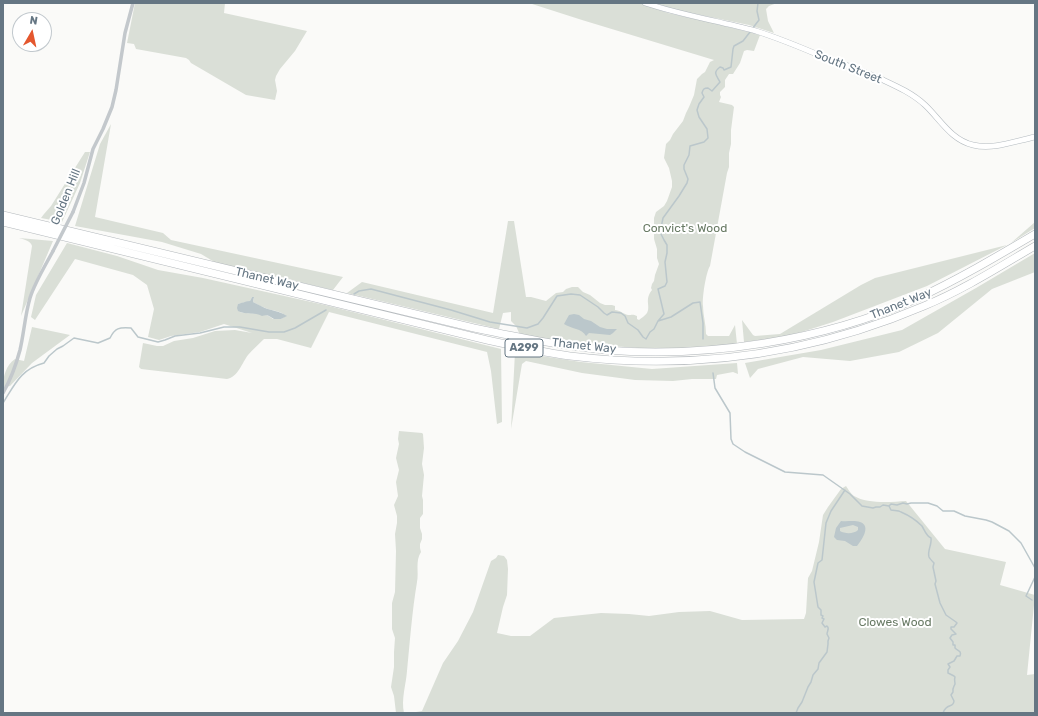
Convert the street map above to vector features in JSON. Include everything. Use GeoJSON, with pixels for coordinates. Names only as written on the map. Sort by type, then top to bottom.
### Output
{"type":"FeatureCollection","features":[{"type":"Feature","properties":{"kind":"highway","name":"Thanet Way"},"geometry":{"type":"LineString","coordinates":[[3,215],[525,339],[605,350],[649,352],[743,346],[791,338],[849,324],[908,302],[944,286],[1035,234]]}},
{"type":"Feature","properties":{"kind":"highway","name":"Thanet Way"},"geometry":{"type":"LineString","coordinates":[[3,222],[479,338],[570,356],[650,361],[707,360],[740,357],[772,352],[846,335],[924,306],[976,280],[1035,246]]}},
{"type":"Feature","properties":{"kind":"street","name":"Golden Hill"},"geometry":{"type":"LineString","coordinates":[[3,393],[12,376],[20,350],[30,298],[37,281],[73,212],[84,183],[94,149],[112,107],[125,33],[133,3]]}},
{"type":"Feature","properties":{"kind":"street","name":"South Street"},"geometry":{"type":"LineString","coordinates":[[644,3],[757,32],[787,42],[880,79],[914,96],[935,115],[953,136],[962,142],[973,146],[988,147],[1035,137]]}},
{"type":"Feature","properties":{"kind":"green space"},"geometry":{"type":"Polygon","coordinates":[[[135,3],[225,3],[224,13],[307,31],[295,51],[276,76],[275,80],[277,91],[275,100],[246,95],[191,63],[186,58],[136,49],[134,44],[127,43],[135,3]]]}},
{"type":"Feature","properties":{"kind":"green space","name":"Convict's Wood"},"geometry":{"type":"Polygon","coordinates":[[[529,3],[640,3],[668,13],[760,35],[754,51],[744,51],[740,63],[733,74],[729,74],[725,80],[725,87],[720,92],[721,97],[719,102],[732,105],[734,107],[731,144],[729,153],[729,167],[703,297],[706,334],[708,336],[729,336],[735,325],[737,344],[709,347],[658,349],[559,342],[520,335],[516,326],[511,321],[511,312],[503,313],[499,329],[347,293],[362,282],[493,313],[508,221],[514,221],[526,297],[546,301],[556,293],[563,292],[572,287],[578,287],[600,303],[615,306],[615,310],[628,315],[636,315],[637,319],[639,320],[647,313],[648,297],[652,290],[652,284],[659,264],[654,239],[654,218],[656,212],[664,206],[667,201],[672,187],[669,168],[664,158],[666,144],[683,121],[694,95],[697,79],[705,72],[710,62],[714,60],[529,3]]]}},
{"type":"Feature","properties":{"kind":"green space"},"geometry":{"type":"Polygon","coordinates":[[[654,3],[777,3],[766,9],[768,21],[774,33],[749,25],[676,10],[654,3]]]}},
{"type":"Feature","properties":{"kind":"green space"},"geometry":{"type":"Polygon","coordinates":[[[111,124],[95,217],[163,233],[171,240],[343,277],[333,290],[216,263],[201,254],[162,242],[75,226],[100,144],[111,124]]]}},
{"type":"Feature","properties":{"kind":"green space"},"geometry":{"type":"Polygon","coordinates":[[[85,152],[90,152],[80,183],[62,222],[41,218],[51,206],[85,152]]]}},
{"type":"Feature","properties":{"kind":"green space"},"geometry":{"type":"Polygon","coordinates":[[[1035,222],[1035,228],[1011,243],[1035,222]]]}},
{"type":"Feature","properties":{"kind":"green space"},"geometry":{"type":"Polygon","coordinates":[[[19,238],[53,241],[21,316],[32,246],[29,242],[19,238]]]}},
{"type":"Feature","properties":{"kind":"green space"},"geometry":{"type":"Polygon","coordinates":[[[67,243],[117,256],[158,270],[203,278],[325,305],[501,349],[502,422],[497,424],[491,371],[487,352],[329,312],[311,348],[277,339],[264,339],[248,355],[237,373],[231,378],[227,379],[141,369],[139,367],[143,343],[163,346],[174,341],[193,338],[215,331],[235,330],[252,333],[224,324],[200,332],[171,336],[159,340],[148,337],[154,309],[147,285],[133,275],[75,259],[35,320],[31,317],[36,295],[67,243]],[[252,297],[250,301],[238,304],[240,312],[262,314],[273,319],[281,319],[286,316],[280,312],[268,309],[253,302],[254,298],[252,297]]]}},
{"type":"Feature","properties":{"kind":"green space"},"geometry":{"type":"Polygon","coordinates":[[[1007,245],[927,286],[833,322],[786,337],[744,342],[742,320],[755,336],[780,334],[875,278],[1007,245]]]}},
{"type":"Feature","properties":{"kind":"green space"},"geometry":{"type":"Polygon","coordinates":[[[1035,253],[1035,272],[992,289],[938,333],[899,352],[850,361],[803,357],[758,369],[750,378],[745,363],[821,350],[902,330],[1035,253]]]}},
{"type":"Feature","properties":{"kind":"green space"},"geometry":{"type":"Polygon","coordinates":[[[32,327],[70,335],[32,363],[10,386],[4,387],[4,375],[9,364],[15,359],[24,361],[32,327]]]}},
{"type":"Feature","properties":{"kind":"green space"},"geometry":{"type":"Polygon","coordinates":[[[515,352],[581,362],[652,369],[737,363],[738,374],[733,372],[717,375],[716,379],[673,381],[635,380],[582,373],[526,361],[522,364],[511,429],[515,352]]]}},
{"type":"Feature","properties":{"kind":"green space"},"geometry":{"type":"Polygon","coordinates":[[[399,431],[422,433],[424,448],[422,464],[424,475],[422,496],[423,514],[420,518],[422,539],[420,544],[421,552],[418,563],[418,578],[412,615],[403,697],[404,713],[396,713],[394,696],[391,687],[394,667],[395,638],[392,629],[392,603],[395,592],[395,534],[397,523],[394,505],[398,496],[396,482],[399,470],[396,458],[399,444],[399,431]]]}},
{"type":"Feature","properties":{"kind":"green space","name":"Clowes Wood"},"geometry":{"type":"Polygon","coordinates":[[[846,486],[854,496],[859,499],[879,502],[906,501],[945,549],[1006,562],[1000,585],[1035,595],[1027,675],[1035,674],[1035,713],[410,713],[422,711],[443,663],[458,641],[473,612],[491,561],[498,555],[504,556],[507,560],[508,569],[507,595],[497,633],[511,636],[530,636],[554,618],[601,613],[649,616],[679,612],[710,611],[742,620],[804,619],[806,613],[808,578],[812,571],[819,542],[823,515],[841,489],[846,486]]]}},
{"type":"Feature","properties":{"kind":"shaded area"},"geometry":{"type":"Polygon","coordinates":[[[252,297],[254,297],[253,302],[287,316],[281,319],[274,319],[264,315],[262,316],[238,311],[238,304],[250,301],[252,297]]]}},
{"type":"Feature","properties":{"kind":"shaded area"},"geometry":{"type":"Polygon","coordinates":[[[574,314],[591,321],[600,327],[617,329],[610,335],[589,333],[586,336],[582,331],[564,324],[569,315],[574,314]]]}},
{"type":"Feature","properties":{"kind":"shaded area"},"geometry":{"type":"Polygon","coordinates":[[[841,521],[855,521],[863,524],[865,530],[863,537],[857,546],[853,546],[845,541],[837,540],[834,537],[836,528],[841,521]],[[853,525],[840,528],[840,531],[844,533],[852,533],[858,530],[858,527],[853,525]]]}},
{"type":"Feature","properties":{"kind":"waterway"},"geometry":{"type":"LineString","coordinates":[[752,29],[759,20],[757,11],[758,3]]}},
{"type":"Feature","properties":{"kind":"waterway"},"geometry":{"type":"LineString","coordinates":[[354,294],[359,291],[371,289],[490,322],[527,328],[538,324],[557,296],[571,294],[580,295],[607,315],[612,312],[621,313],[625,316],[628,323],[638,330],[646,339],[664,314],[658,289],[665,286],[667,282],[665,262],[667,245],[661,234],[663,218],[687,183],[688,179],[684,165],[689,155],[690,146],[704,142],[708,138],[707,129],[699,117],[697,110],[704,97],[702,92],[707,88],[712,91],[720,82],[716,71],[720,67],[724,70],[731,67],[734,46],[743,41],[750,32]]}},
{"type":"Feature","properties":{"kind":"waterway"},"geometry":{"type":"LineString","coordinates":[[658,321],[671,317],[693,303],[700,302],[703,323],[703,339]]}},
{"type":"Feature","properties":{"kind":"waterway"},"geometry":{"type":"LineString","coordinates":[[3,403],[19,378],[24,373],[44,363],[57,349],[74,338],[98,343],[110,338],[116,330],[123,328],[131,328],[138,337],[158,342],[175,336],[200,333],[224,327],[240,327],[269,332],[284,332],[295,328],[326,310]]}},
{"type":"Feature","properties":{"kind":"waterway"},"geometry":{"type":"LineString","coordinates":[[713,373],[715,388],[730,413],[731,439],[733,444],[745,452],[785,472],[823,475],[850,494],[862,506],[873,508],[883,505],[889,506],[891,510],[900,511],[922,526],[927,535],[931,538],[929,558],[934,563],[935,584],[940,603],[946,615],[957,623],[954,627],[951,627],[956,634],[952,635],[950,638],[953,645],[955,645],[955,648],[960,653],[960,656],[957,656],[954,661],[948,664],[950,667],[948,673],[955,677],[955,684],[951,695],[954,701],[952,705],[946,708],[943,713]]}},
{"type":"Feature","properties":{"kind":"waterway"},"geometry":{"type":"LineString","coordinates":[[796,713],[813,675],[818,669],[819,663],[827,652],[829,638],[827,634],[828,628],[822,623],[824,619],[822,618],[823,616],[821,615],[821,610],[818,607],[814,582],[818,563],[822,560],[826,523],[831,511],[845,490]]}},
{"type":"Feature","properties":{"kind":"waterway"},"geometry":{"type":"LineString","coordinates":[[889,506],[891,504],[897,505],[903,503],[928,503],[937,506],[943,511],[954,511],[965,516],[992,522],[1009,531],[1021,543],[1035,568]]}},
{"type":"Feature","properties":{"kind":"waterway"},"geometry":{"type":"LineString","coordinates":[[1032,600],[1026,596],[1035,577]]}}]}
